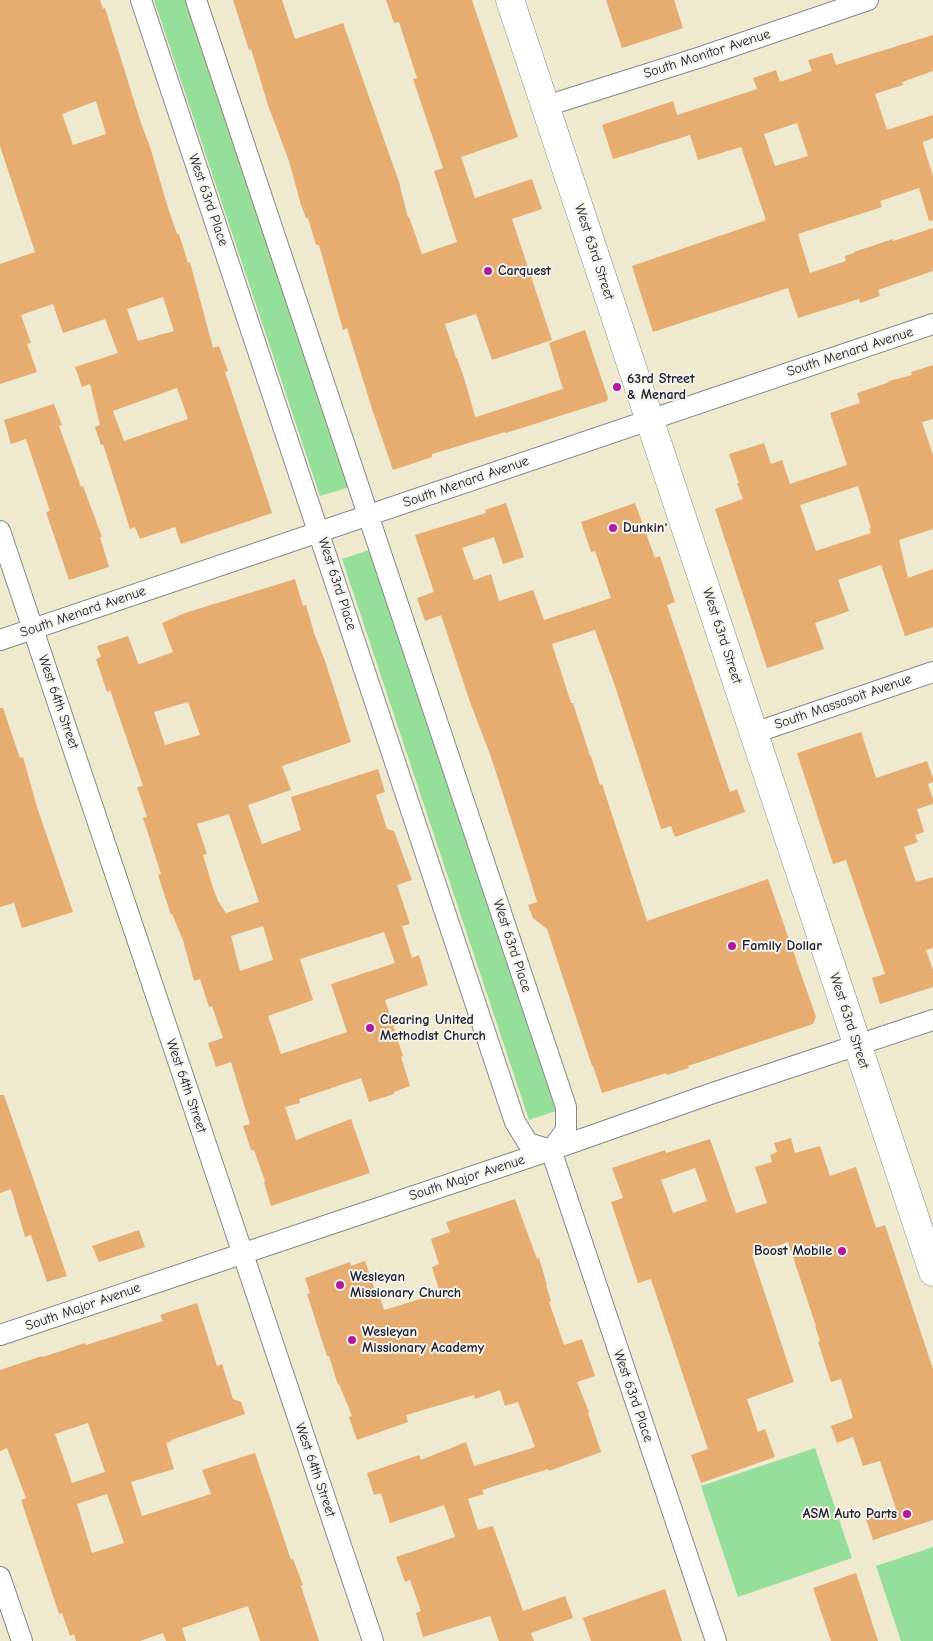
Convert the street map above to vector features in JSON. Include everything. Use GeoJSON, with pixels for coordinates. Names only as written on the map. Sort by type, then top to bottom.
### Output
{"type":"FeatureCollection","features":[{"type":"Feature","properties":{"kind":"main road","name":"West 63rd Street"},"geometry":{"type":"LineString","coordinates":[[510,0],[933,1272]]}},
{"type":"Feature","properties":{"kind":"street","name":"West 63rd Place"},"geometry":{"type":"LineString","coordinates":[[141,0],[515,1122],[528,1143],[551,1150]]}},
{"type":"Feature","properties":{"kind":"street","name":"West 63rd Place"},"geometry":{"type":"LineString","coordinates":[[196,0],[566,1107],[566,1130],[551,1150]]}},
{"type":"Feature","properties":{"kind":"street","name":"South Monitor Avenue"},"geometry":{"type":"LineString","coordinates":[[546,106],[701,57],[868,0]]}},
{"type":"Feature","properties":{"kind":"street","name":"South Menard Avenue"},"geometry":{"type":"LineString","coordinates":[[0,640],[933,324]]}},
{"type":"Feature","properties":{"kind":"street","name":"West 64th Street"},"geometry":{"type":"LineString","coordinates":[[0,530],[373,1641]]}},
{"type":"Feature","properties":{"kind":"street","name":"South Massasoit Avenue"},"geometry":{"type":"LineString","coordinates":[[754,733],[933,672]]}},
{"type":"Feature","properties":{"kind":"street","name":"South Major Avenue"},"geometry":{"type":"LineString","coordinates":[[0,1335],[933,1020]]}},
{"type":"Feature","properties":{"kind":"street","name":"West 63rd Place"},"geometry":{"type":"LineString","coordinates":[[551,1150],[716,1641]]}},
{"type":"Feature","properties":{"kind":"street"},"geometry":{"type":"LineString","coordinates":[[0,1577],[22,1641]]}},
{"type":"Feature","properties":{"kind":"green space"},"geometry":{"type":"Polygon","coordinates":[[[154,0],[187,0],[350,487],[320,496],[154,0]]]}},
{"type":"Feature","properties":{"kind":"green space"},"geometry":{"type":"Polygon","coordinates":[[[372,549],[559,1110],[529,1120],[342,559],[372,549]]]}},
{"type":"Feature","properties":{"kind":"green space"},"geometry":{"type":"Polygon","coordinates":[[[815,1448],[852,1558],[738,1597],[701,1486],[815,1448]]]}},
{"type":"Feature","properties":{"kind":"green space"},"geometry":{"type":"Polygon","coordinates":[[[933,1547],[933,1641],[901,1641],[876,1566],[933,1547]]]}},
{"type":"Feature","properties":{"kind":"building"},"geometry":{"type":"Polygon","coordinates":[[[0,0],[100,0],[103,9],[105,8],[168,208],[188,263],[190,262],[213,348],[219,346],[228,371],[225,372],[272,513],[181,544],[175,527],[140,539],[135,527],[130,529],[103,444],[101,445],[95,427],[100,425],[90,384],[82,387],[75,367],[118,353],[105,319],[63,333],[53,304],[21,315],[31,343],[27,344],[37,372],[0,384],[0,264],[35,252],[0,146],[0,0]],[[96,101],[62,114],[73,145],[106,134],[96,101]],[[163,297],[127,309],[138,341],[174,331],[163,297]],[[177,388],[113,411],[124,441],[188,419],[177,388]]]}},
{"type":"Feature","properties":{"kind":"building"},"geometry":{"type":"Polygon","coordinates":[[[233,0],[282,0],[295,39],[343,23],[399,182],[408,218],[422,254],[457,242],[434,171],[443,168],[413,79],[417,78],[399,22],[394,23],[386,0],[472,0],[518,137],[461,157],[475,198],[532,179],[542,209],[512,219],[552,340],[492,360],[476,314],[445,324],[475,416],[563,389],[549,343],[585,330],[608,398],[607,401],[432,454],[432,457],[393,470],[347,328],[343,330],[319,245],[316,245],[308,218],[306,218],[301,205],[289,161],[233,0]]]}},
{"type":"Feature","properties":{"kind":"building"},"geometry":{"type":"Polygon","coordinates":[[[606,0],[674,0],[683,28],[622,48],[606,0]]]}},
{"type":"Feature","properties":{"kind":"building"},"geometry":{"type":"Polygon","coordinates":[[[933,35],[933,71],[902,82],[903,85],[875,94],[887,130],[933,115],[933,138],[923,142],[923,144],[933,176],[933,220],[929,221],[919,188],[880,201],[882,207],[798,234],[810,273],[846,261],[845,256],[854,252],[933,228],[933,271],[878,290],[880,296],[860,303],[859,299],[798,318],[788,288],[653,332],[632,266],[766,220],[741,147],[698,160],[690,135],[613,159],[602,125],[673,101],[677,115],[757,89],[753,78],[776,70],[780,82],[812,71],[808,60],[832,53],[836,65],[933,35]],[[797,123],[764,134],[775,166],[808,156],[797,123]]]}},
{"type":"Feature","properties":{"kind":"building"},"geometry":{"type":"Polygon","coordinates":[[[933,365],[933,419],[922,422],[933,455],[933,529],[899,540],[908,578],[933,569],[933,627],[905,636],[881,565],[838,580],[849,611],[815,623],[824,649],[767,668],[715,509],[743,499],[729,454],[764,443],[771,464],[782,460],[790,484],[847,465],[830,413],[860,403],[857,393],[912,375],[911,372],[933,365]],[[858,486],[800,505],[816,551],[871,533],[869,529],[871,528],[858,486]]]}},
{"type":"Feature","properties":{"kind":"building"},"geometry":{"type":"Polygon","coordinates":[[[54,404],[62,425],[59,426],[81,487],[83,486],[102,537],[100,537],[109,567],[69,580],[46,512],[50,511],[26,439],[11,444],[4,420],[54,404]]]}},
{"type":"Feature","properties":{"kind":"building"},"geometry":{"type":"Polygon","coordinates":[[[506,503],[524,557],[503,564],[494,537],[462,548],[474,580],[491,574],[499,601],[533,590],[544,620],[611,598],[595,551],[591,552],[581,522],[635,503],[655,558],[660,556],[675,602],[667,605],[730,792],[737,789],[745,812],[675,837],[671,826],[661,829],[595,630],[552,644],[571,703],[573,703],[600,785],[602,784],[647,921],[768,879],[816,1017],[813,1024],[688,1066],[689,1068],[667,1075],[666,1073],[602,1093],[547,929],[533,918],[528,905],[537,902],[528,872],[491,757],[470,702],[441,615],[425,621],[417,598],[434,592],[415,535],[486,513],[485,510],[506,503]]]}},
{"type":"Feature","properties":{"kind":"building"},"geometry":{"type":"Polygon","coordinates":[[[295,579],[303,606],[306,605],[351,742],[282,766],[291,790],[248,805],[262,844],[301,830],[291,797],[378,769],[385,792],[376,795],[387,829],[394,831],[412,880],[397,885],[410,924],[402,926],[412,958],[419,955],[428,985],[385,1000],[403,1056],[401,1057],[410,1086],[394,1092],[394,1094],[369,1102],[361,1078],[299,1099],[300,1103],[285,1107],[296,1140],[351,1119],[370,1173],[271,1206],[265,1181],[243,1126],[250,1124],[231,1062],[216,1067],[208,1043],[223,1038],[212,1006],[209,1007],[200,979],[194,981],[183,940],[171,915],[158,875],[161,874],[143,818],[147,817],[137,787],[143,786],[110,690],[107,692],[96,659],[101,657],[97,646],[128,636],[140,664],[173,652],[162,623],[185,613],[295,579]],[[188,702],[154,712],[165,745],[200,735],[188,702]],[[229,814],[197,824],[207,854],[203,855],[213,888],[218,901],[226,913],[259,902],[229,814]],[[263,926],[231,936],[240,971],[273,960],[263,926]],[[384,932],[300,959],[313,1000],[268,1016],[281,1054],[347,1032],[331,984],[395,963],[384,932]]]}},
{"type":"Feature","properties":{"kind":"building"},"geometry":{"type":"Polygon","coordinates":[[[0,708],[3,708],[20,758],[23,757],[37,807],[73,912],[22,928],[14,903],[0,907],[0,708]]]}},
{"type":"Feature","properties":{"kind":"building"},"geometry":{"type":"Polygon","coordinates":[[[861,732],[876,778],[927,761],[933,778],[933,782],[928,784],[933,804],[917,809],[924,832],[915,835],[918,842],[904,847],[916,882],[933,877],[933,948],[926,950],[933,970],[933,987],[880,1004],[872,978],[885,974],[846,860],[833,864],[797,753],[861,732]]]}},
{"type":"Feature","properties":{"kind":"building"},"geometry":{"type":"Polygon","coordinates":[[[0,1095],[4,1095],[67,1276],[47,1282],[31,1235],[25,1237],[11,1189],[0,1193],[0,1095]]]}},
{"type":"Feature","properties":{"kind":"building"},"geometry":{"type":"Polygon","coordinates":[[[791,1138],[795,1153],[820,1146],[830,1176],[856,1167],[876,1228],[885,1225],[933,1369],[933,1520],[873,1540],[866,1519],[896,1509],[880,1461],[863,1466],[853,1437],[837,1443],[831,1426],[853,1418],[841,1379],[831,1382],[818,1342],[820,1341],[816,1326],[788,1242],[752,1255],[794,1382],[747,1399],[758,1432],[765,1429],[775,1457],[701,1483],[691,1455],[708,1449],[651,1279],[638,1283],[611,1202],[623,1198],[612,1168],[665,1150],[666,1153],[710,1139],[736,1213],[767,1203],[755,1167],[772,1162],[770,1155],[777,1152],[774,1143],[791,1138]],[[695,1168],[661,1180],[673,1213],[707,1201],[695,1168]]]}},
{"type":"Feature","properties":{"kind":"building"},"geometry":{"type":"Polygon","coordinates":[[[515,1199],[537,1259],[539,1258],[551,1301],[549,1302],[564,1345],[582,1339],[595,1376],[577,1382],[589,1412],[601,1452],[549,1471],[548,1469],[482,1490],[484,1494],[468,1499],[478,1530],[493,1526],[523,1611],[565,1596],[573,1618],[531,1633],[534,1641],[499,1641],[490,1616],[423,1637],[416,1613],[421,1611],[410,1580],[405,1582],[396,1557],[455,1537],[444,1505],[390,1523],[381,1493],[374,1495],[367,1473],[419,1455],[421,1460],[466,1442],[474,1466],[535,1447],[518,1402],[505,1406],[500,1390],[475,1399],[474,1395],[406,1415],[408,1422],[357,1440],[349,1417],[352,1416],[338,1385],[329,1356],[327,1356],[307,1294],[310,1293],[305,1278],[350,1262],[351,1266],[365,1261],[378,1299],[380,1298],[384,1310],[440,1293],[432,1267],[439,1264],[431,1239],[450,1232],[446,1222],[515,1199]]]}},
{"type":"Feature","properties":{"kind":"building"},"geometry":{"type":"Polygon","coordinates":[[[139,1230],[145,1247],[99,1262],[92,1246],[139,1230]]]}},
{"type":"Feature","properties":{"kind":"building"},"geometry":{"type":"Polygon","coordinates":[[[197,1303],[217,1366],[222,1364],[233,1399],[241,1402],[245,1414],[166,1443],[174,1469],[131,1482],[142,1516],[211,1494],[202,1470],[255,1453],[291,1560],[293,1559],[303,1585],[301,1586],[319,1641],[260,1641],[248,1606],[182,1628],[186,1641],[166,1641],[163,1633],[140,1641],[76,1641],[74,1634],[70,1636],[62,1613],[59,1614],[21,1500],[26,1498],[7,1448],[0,1451],[0,1370],[163,1321],[160,1315],[197,1303]],[[88,1423],[55,1434],[72,1483],[105,1472],[88,1423]],[[107,1494],[77,1504],[92,1553],[124,1543],[107,1494]]]}},
{"type":"Feature","properties":{"kind":"building"},"geometry":{"type":"Polygon","coordinates":[[[856,1573],[878,1641],[831,1641],[813,1588],[856,1573]]]}},
{"type":"Feature","properties":{"kind":"building"},"geometry":{"type":"Polygon","coordinates":[[[665,1589],[682,1641],[591,1641],[583,1618],[665,1589]]]}},
{"type":"Feature","properties":{"kind":"place","name":"Carquest"},"geometry":{"type":"Point","coordinates":[488,271]}},
{"type":"Feature","properties":{"kind":"place","name":"63rd Street & Menard"},"geometry":{"type":"Point","coordinates":[617,387]}},
{"type":"Feature","properties":{"kind":"place","name":"Dunkin'"},"geometry":{"type":"Point","coordinates":[613,528]}},
{"type":"Feature","properties":{"kind":"place","name":"Family Dollar"},"geometry":{"type":"Point","coordinates":[732,946]}},
{"type":"Feature","properties":{"kind":"place","name":"Clearing United Methodist Church"},"geometry":{"type":"Point","coordinates":[370,1028]}},
{"type":"Feature","properties":{"kind":"place","name":"Boost Mobile"},"geometry":{"type":"Point","coordinates":[842,1251]}},
{"type":"Feature","properties":{"kind":"place","name":"Wesleyan Missionary Church"},"geometry":{"type":"Point","coordinates":[340,1285]}},
{"type":"Feature","properties":{"kind":"place","name":"Wesleyan Missionary Academy"},"geometry":{"type":"Point","coordinates":[352,1340]}},
{"type":"Feature","properties":{"kind":"place","name":"ASM Auto Parts"},"geometry":{"type":"Point","coordinates":[907,1514]}}]}
